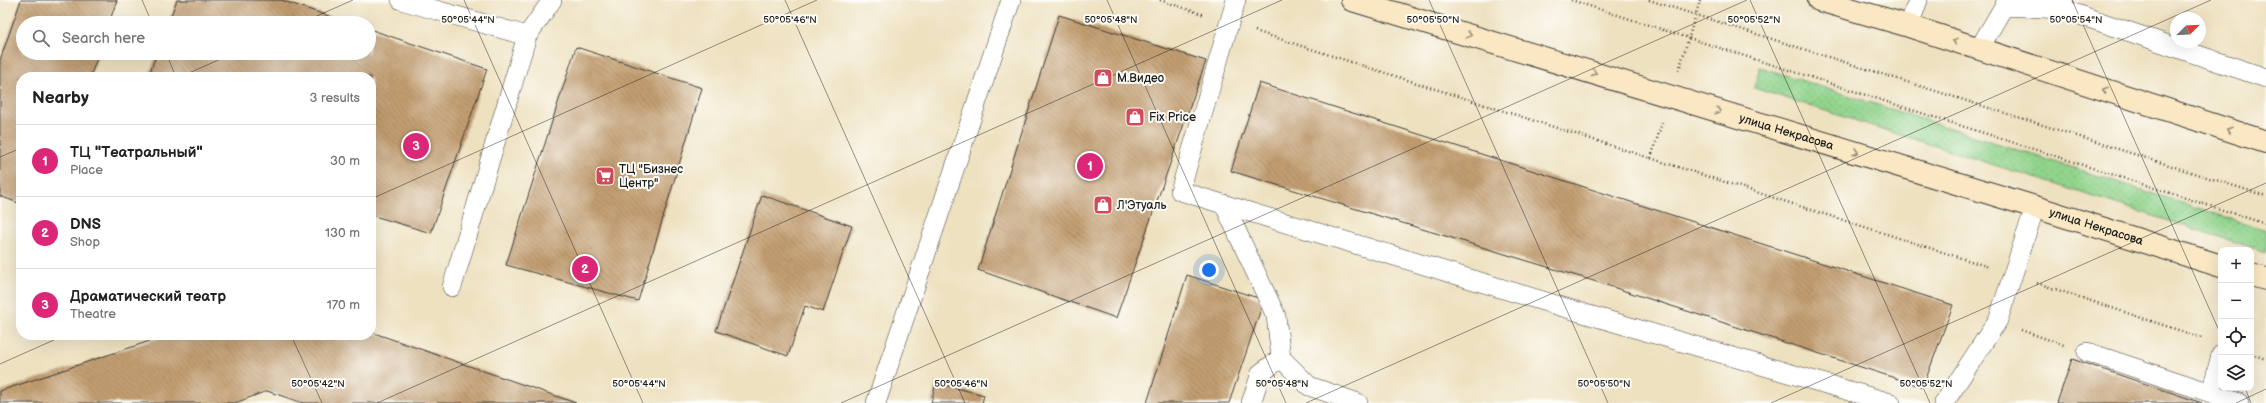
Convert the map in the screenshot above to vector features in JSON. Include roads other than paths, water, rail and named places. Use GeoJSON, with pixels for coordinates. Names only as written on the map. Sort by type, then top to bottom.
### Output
{"type":"FeatureCollection","features":[{"type":"Feature","properties":{"kind":"main road","name":"улица Некрасова"},"geometry":{"type":"LineString","coordinates":[[1352,0],[2035,207],[2218,265]]}},
{"type":"Feature","properties":{"kind":"main road"},"geometry":{"type":"LineString","coordinates":[[1819,0],[1908,26],[2266,142]]}},
{"type":"Feature","properties":{"kind":"main road"},"geometry":{"type":"LineString","coordinates":[[2254,276],[2266,279]]}},
{"type":"Feature","properties":{"kind":"lane"},"geometry":{"type":"LineString","coordinates":[[401,0],[527,36]]}},
{"type":"Feature","properties":{"kind":"lane"},"geometry":{"type":"LineString","coordinates":[[452,286],[527,36],[552,0]]}},
{"type":"Feature","properties":{"kind":"lane"},"geometry":{"type":"LineString","coordinates":[[876,403],[1011,0]]}},
{"type":"Feature","properties":{"kind":"lane"},"geometry":{"type":"LineString","coordinates":[[1236,0],[1180,191],[1586,314],[1891,403]]}},
{"type":"Feature","properties":{"kind":"lane"},"geometry":{"type":"LineString","coordinates":[[1908,26],[1918,0]]}},
{"type":"Feature","properties":{"kind":"lane"},"geometry":{"type":"LineString","coordinates":[[1980,49],[2004,6],[2063,5],[2266,78]]}},
{"type":"Feature","properties":{"kind":"lane"},"geometry":{"type":"LineString","coordinates":[[1224,204],[1276,316],[1281,358],[1309,386],[1358,403]]}},
{"type":"Feature","properties":{"kind":"lane"},"geometry":{"type":"LineString","coordinates":[[1944,403],[1998,320],[2014,276],[2035,207]]}},
{"type":"Feature","properties":{"kind":"lane"},"geometry":{"type":"LineString","coordinates":[[2087,352],[2211,392],[2239,403]]}},
{"type":"Feature","properties":{"kind":"lane"},"geometry":{"type":"LineString","coordinates":[[1251,403],[1261,373],[1281,358]]}},
{"type":"Feature","properties":{"kind":"lane"},"geometry":{"type":"LineString","coordinates":[[2211,392],[2218,366]]}},
{"type":"Feature","properties":{"kind":"place","name":"М.Видео"},"geometry":{"type":"Point","coordinates":[1103,78]}},
{"type":"Feature","properties":{"kind":"place","name":"Fix Price"},"geometry":{"type":"Point","coordinates":[1135,117]}},
{"type":"Feature","properties":{"kind":"place","name":"Драматический театр"},"geometry":{"type":"Point","coordinates":[416,146]}},
{"type":"Feature","properties":{"kind":"place","name":"ТЦ \"Театральный\""},"geometry":{"type":"Point","coordinates":[1090,166]}},
{"type":"Feature","properties":{"kind":"place","name":"ТЦ \"Бизнес Центр\""},"geometry":{"type":"Point","coordinates":[605,176]}},
{"type":"Feature","properties":{"kind":"place","name":"Л'Этуаль"},"geometry":{"type":"Point","coordinates":[1103,205]}},
{"type":"Feature","properties":{"kind":"place","name":"DNS"},"geometry":{"type":"Point","coordinates":[585,269]}}]}
